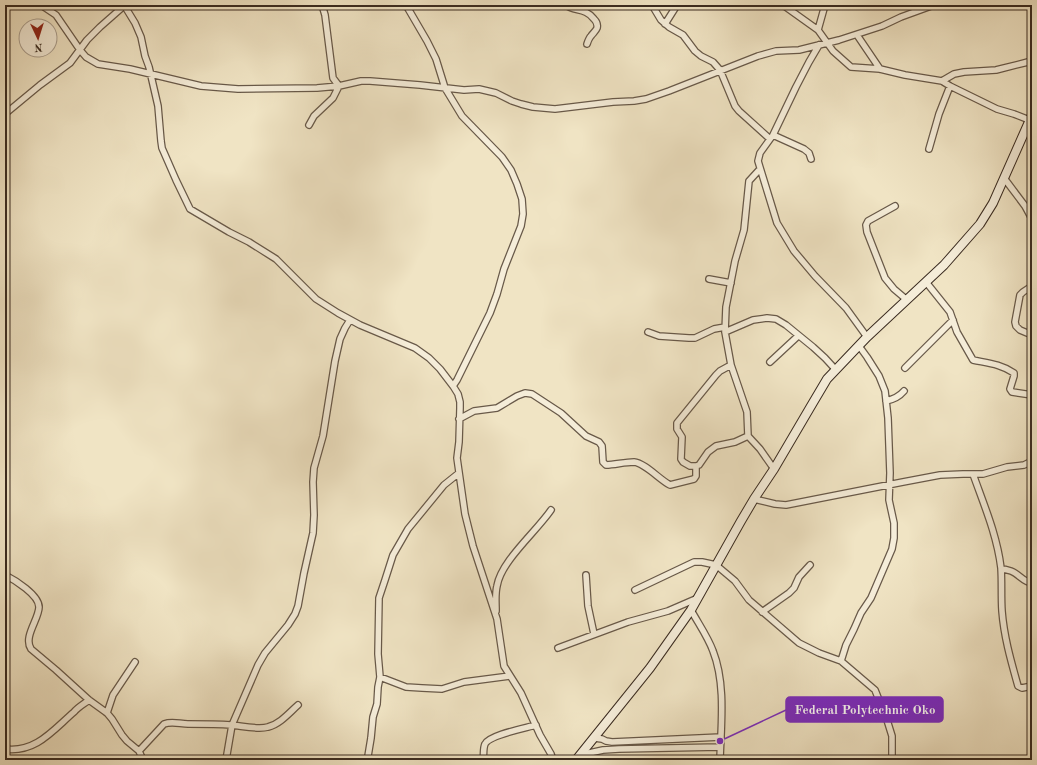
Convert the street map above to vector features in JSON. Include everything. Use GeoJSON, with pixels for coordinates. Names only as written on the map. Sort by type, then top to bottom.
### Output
{"type":"FeatureCollection","features":[{"type":"Feature","properties":{"kind":"main road"},"geometry":{"type":"LineString","coordinates":[[578,758],[650,668],[691,610],[741,521],[774,469],[827,379],[867,338],[944,265],[980,224],[994,203],[1004,178],[1029,131],[1031,119]]}},
{"type":"Feature","properties":{"kind":"street"},"geometry":{"type":"LineString","coordinates":[[41,5],[56,15],[86,57],[102,66],[130,69],[201,86],[238,89],[317,88],[339,86],[364,81],[464,90],[479,89],[496,93],[521,104],[533,107],[555,109],[646,99],[758,56],[776,51],[798,50],[839,40],[882,26],[901,17],[934,5]]}},
{"type":"Feature","properties":{"kind":"street"},"geometry":{"type":"LineString","coordinates":[[5,114],[40,85],[70,63],[100,27],[125,5],[141,37],[151,74],[158,106],[162,148],[190,209],[276,259],[316,299],[338,313],[350,320],[415,348],[429,358],[440,369],[458,394],[460,402],[460,419],[457,458],[465,514],[468,528],[497,619]]}},
{"type":"Feature","properties":{"kind":"street"},"geometry":{"type":"LineString","coordinates":[[322,5],[325,15],[333,78],[339,86]]}},
{"type":"Feature","properties":{"kind":"street"},"geometry":{"type":"LineString","coordinates":[[406,5],[436,59],[445,88],[462,116],[502,157],[511,170],[522,199],[523,214],[521,226],[506,264],[490,313],[453,386]]}},
{"type":"Feature","properties":{"kind":"street"},"geometry":{"type":"LineString","coordinates":[[426,5],[433,5]]}},
{"type":"Feature","properties":{"kind":"street"},"geometry":{"type":"LineString","coordinates":[[566,5],[570,8],[588,13],[596,21],[597,28],[587,44]]}},
{"type":"Feature","properties":{"kind":"street"},"geometry":{"type":"LineString","coordinates":[[652,5],[665,24],[683,35],[695,51],[713,62],[720,70],[735,106],[739,111],[772,137],[804,150],[809,153],[812,159]]}},
{"type":"Feature","properties":{"kind":"street"},"geometry":{"type":"LineString","coordinates":[[665,24],[677,5]]}},
{"type":"Feature","properties":{"kind":"street"},"geometry":{"type":"LineString","coordinates":[[783,5],[818,30],[833,51],[851,67],[880,69],[905,75],[942,80],[950,86],[997,109],[1031,119]]}},
{"type":"Feature","properties":{"kind":"street"},"geometry":{"type":"LineString","coordinates":[[818,30],[825,5]]}},
{"type":"Feature","properties":{"kind":"street"},"geometry":{"type":"LineString","coordinates":[[857,34],[880,69]]}},
{"type":"Feature","properties":{"kind":"street"},"geometry":{"type":"LineString","coordinates":[[819,45],[796,86],[772,137],[760,152],[758,161],[777,223],[794,251],[815,276],[846,308],[867,338]]}},
{"type":"Feature","properties":{"kind":"street"},"geometry":{"type":"LineString","coordinates":[[142,72],[146,60]]}},
{"type":"Feature","properties":{"kind":"street"},"geometry":{"type":"LineString","coordinates":[[942,80],[954,74],[996,70],[1028,62]]}},
{"type":"Feature","properties":{"kind":"street"},"geometry":{"type":"LineString","coordinates":[[309,125],[314,116],[333,98],[339,86]]}},
{"type":"Feature","properties":{"kind":"street"},"geometry":{"type":"LineString","coordinates":[[929,149],[939,114],[950,86]]}},
{"type":"Feature","properties":{"kind":"street"},"geometry":{"type":"LineString","coordinates":[[760,169],[749,181],[744,230],[735,261],[732,283],[726,307],[725,329],[731,366],[747,412],[748,436],[760,449],[774,469]]}},
{"type":"Feature","properties":{"kind":"street"},"geometry":{"type":"LineString","coordinates":[[1004,178],[1025,206],[1032,219]]}},
{"type":"Feature","properties":{"kind":"street"},"geometry":{"type":"LineString","coordinates":[[895,206],[868,221],[866,225],[867,232],[885,278],[894,289],[907,300]]}},
{"type":"Feature","properties":{"kind":"street"},"geometry":{"type":"LineString","coordinates":[[709,279],[732,283]]}},
{"type":"Feature","properties":{"kind":"street"},"geometry":{"type":"LineString","coordinates":[[926,282],[950,312],[957,332],[973,360],[992,363],[1014,372],[1010,389],[1012,392],[1032,396]]}},
{"type":"Feature","properties":{"kind":"street"},"geometry":{"type":"LineString","coordinates":[[1032,286],[1020,295],[1015,322],[1016,326],[1020,330],[1032,335]]}},
{"type":"Feature","properties":{"kind":"street"},"geometry":{"type":"LineString","coordinates":[[648,332],[659,336],[695,338],[714,329],[725,329],[753,320],[767,318],[776,319],[786,325],[825,358],[836,370]]}},
{"type":"Feature","properties":{"kind":"street"},"geometry":{"type":"LineString","coordinates":[[226,760],[232,725],[258,665],[265,653],[288,625],[298,606],[313,533],[314,468],[323,436],[340,339],[350,320]]}},
{"type":"Feature","properties":{"kind":"street"},"geometry":{"type":"LineString","coordinates":[[906,368],[953,320]]}},
{"type":"Feature","properties":{"kind":"street"},"geometry":{"type":"LineString","coordinates":[[770,362],[798,336]]}},
{"type":"Feature","properties":{"kind":"street"},"geometry":{"type":"LineString","coordinates":[[841,661],[846,645],[861,613],[871,598],[892,549],[894,538],[894,523],[888,500],[890,473],[888,418],[885,391],[879,376],[859,346]]}},
{"type":"Feature","properties":{"kind":"street"},"geometry":{"type":"LineString","coordinates":[[731,366],[720,371],[716,375],[677,423],[677,429],[682,437],[682,459],[690,466],[699,465],[708,452],[716,446],[735,442],[748,436]]}},
{"type":"Feature","properties":{"kind":"street"},"geometry":{"type":"LineString","coordinates":[[886,401],[894,399],[904,390]]}},
{"type":"Feature","properties":{"kind":"street"},"geometry":{"type":"LineString","coordinates":[[460,419],[474,411],[497,408],[525,393],[532,394],[562,413],[586,436],[599,442],[602,446],[603,462],[606,465],[636,462],[653,472],[664,482],[670,485],[694,480],[696,476],[696,466]]}},
{"type":"Feature","properties":{"kind":"street"},"geometry":{"type":"LineString","coordinates":[[754,499],[786,505],[940,475],[983,474],[1007,467],[1024,465],[1032,461]]}},
{"type":"Feature","properties":{"kind":"street"},"geometry":{"type":"LineString","coordinates":[[366,760],[372,738],[373,717],[377,704],[380,676],[378,654],[379,598],[393,555],[408,529],[444,485],[459,473]]}},
{"type":"Feature","properties":{"kind":"street"},"geometry":{"type":"LineString","coordinates":[[973,474],[995,536],[1001,569],[1002,612],[1008,651],[1018,686],[1022,688],[1032,686]]}},
{"type":"Feature","properties":{"kind":"street"},"geometry":{"type":"LineString","coordinates":[[551,510],[512,557],[500,577],[496,594],[497,619],[504,666],[521,693],[553,760]]}},
{"type":"Feature","properties":{"kind":"street"},"geometry":{"type":"LineString","coordinates":[[635,590],[694,562],[716,565],[735,581],[749,600],[799,643],[819,654],[841,661],[875,690],[892,736],[892,760]]}},
{"type":"Feature","properties":{"kind":"street"},"geometry":{"type":"LineString","coordinates":[[762,612],[789,593],[794,588],[799,576],[810,566]]}},
{"type":"Feature","properties":{"kind":"street"},"geometry":{"type":"LineString","coordinates":[[1001,569],[1012,571],[1025,581],[1032,583]]}},
{"type":"Feature","properties":{"kind":"street"},"geometry":{"type":"LineString","coordinates":[[5,575],[30,592],[39,604],[28,642],[31,649],[89,700],[107,713],[127,741],[139,751],[143,760]]}},
{"type":"Feature","properties":{"kind":"street"},"geometry":{"type":"LineString","coordinates":[[586,575],[588,606],[594,634]]}},
{"type":"Feature","properties":{"kind":"street"},"geometry":{"type":"LineString","coordinates":[[558,648],[628,622],[668,611],[698,598]]}},
{"type":"Feature","properties":{"kind":"street"},"geometry":{"type":"LineString","coordinates":[[691,610],[713,649],[718,664],[722,724],[720,737],[720,760]]}},
{"type":"Feature","properties":{"kind":"street"},"geometry":{"type":"LineString","coordinates":[[107,713],[113,695],[135,662]]}},
{"type":"Feature","properties":{"kind":"street"},"geometry":{"type":"LineString","coordinates":[[380,676],[406,686],[422,688],[442,688],[464,682],[510,676]]}},
{"type":"Feature","properties":{"kind":"street"},"geometry":{"type":"LineString","coordinates":[[5,749],[13,750],[28,747],[46,737],[75,710],[89,700]]}},
{"type":"Feature","properties":{"kind":"street"},"geometry":{"type":"LineString","coordinates":[[139,751],[164,724],[169,722],[179,724],[267,727],[277,723],[298,705]]}},
{"type":"Feature","properties":{"kind":"street"},"geometry":{"type":"LineString","coordinates":[[483,760],[484,745],[488,740],[536,725]]}},
{"type":"Feature","properties":{"kind":"street"},"geometry":{"type":"LineString","coordinates":[[594,738],[612,742],[643,742],[720,737]]}},
{"type":"Feature","properties":{"kind":"street"},"geometry":{"type":"LineString","coordinates":[[669,740],[669,748]]}},
{"type":"Feature","properties":{"kind":"street"},"geometry":{"type":"LineString","coordinates":[[643,742],[644,748]]}},
{"type":"Feature","properties":{"kind":"street"},"geometry":{"type":"LineString","coordinates":[[578,758],[603,750],[720,747]]}},
{"type":"Feature","properties":{"kind":"place","name":"Federal Polytechnic Oko"},"geometry":{"type":"Point","coordinates":[720,741]}}]}
